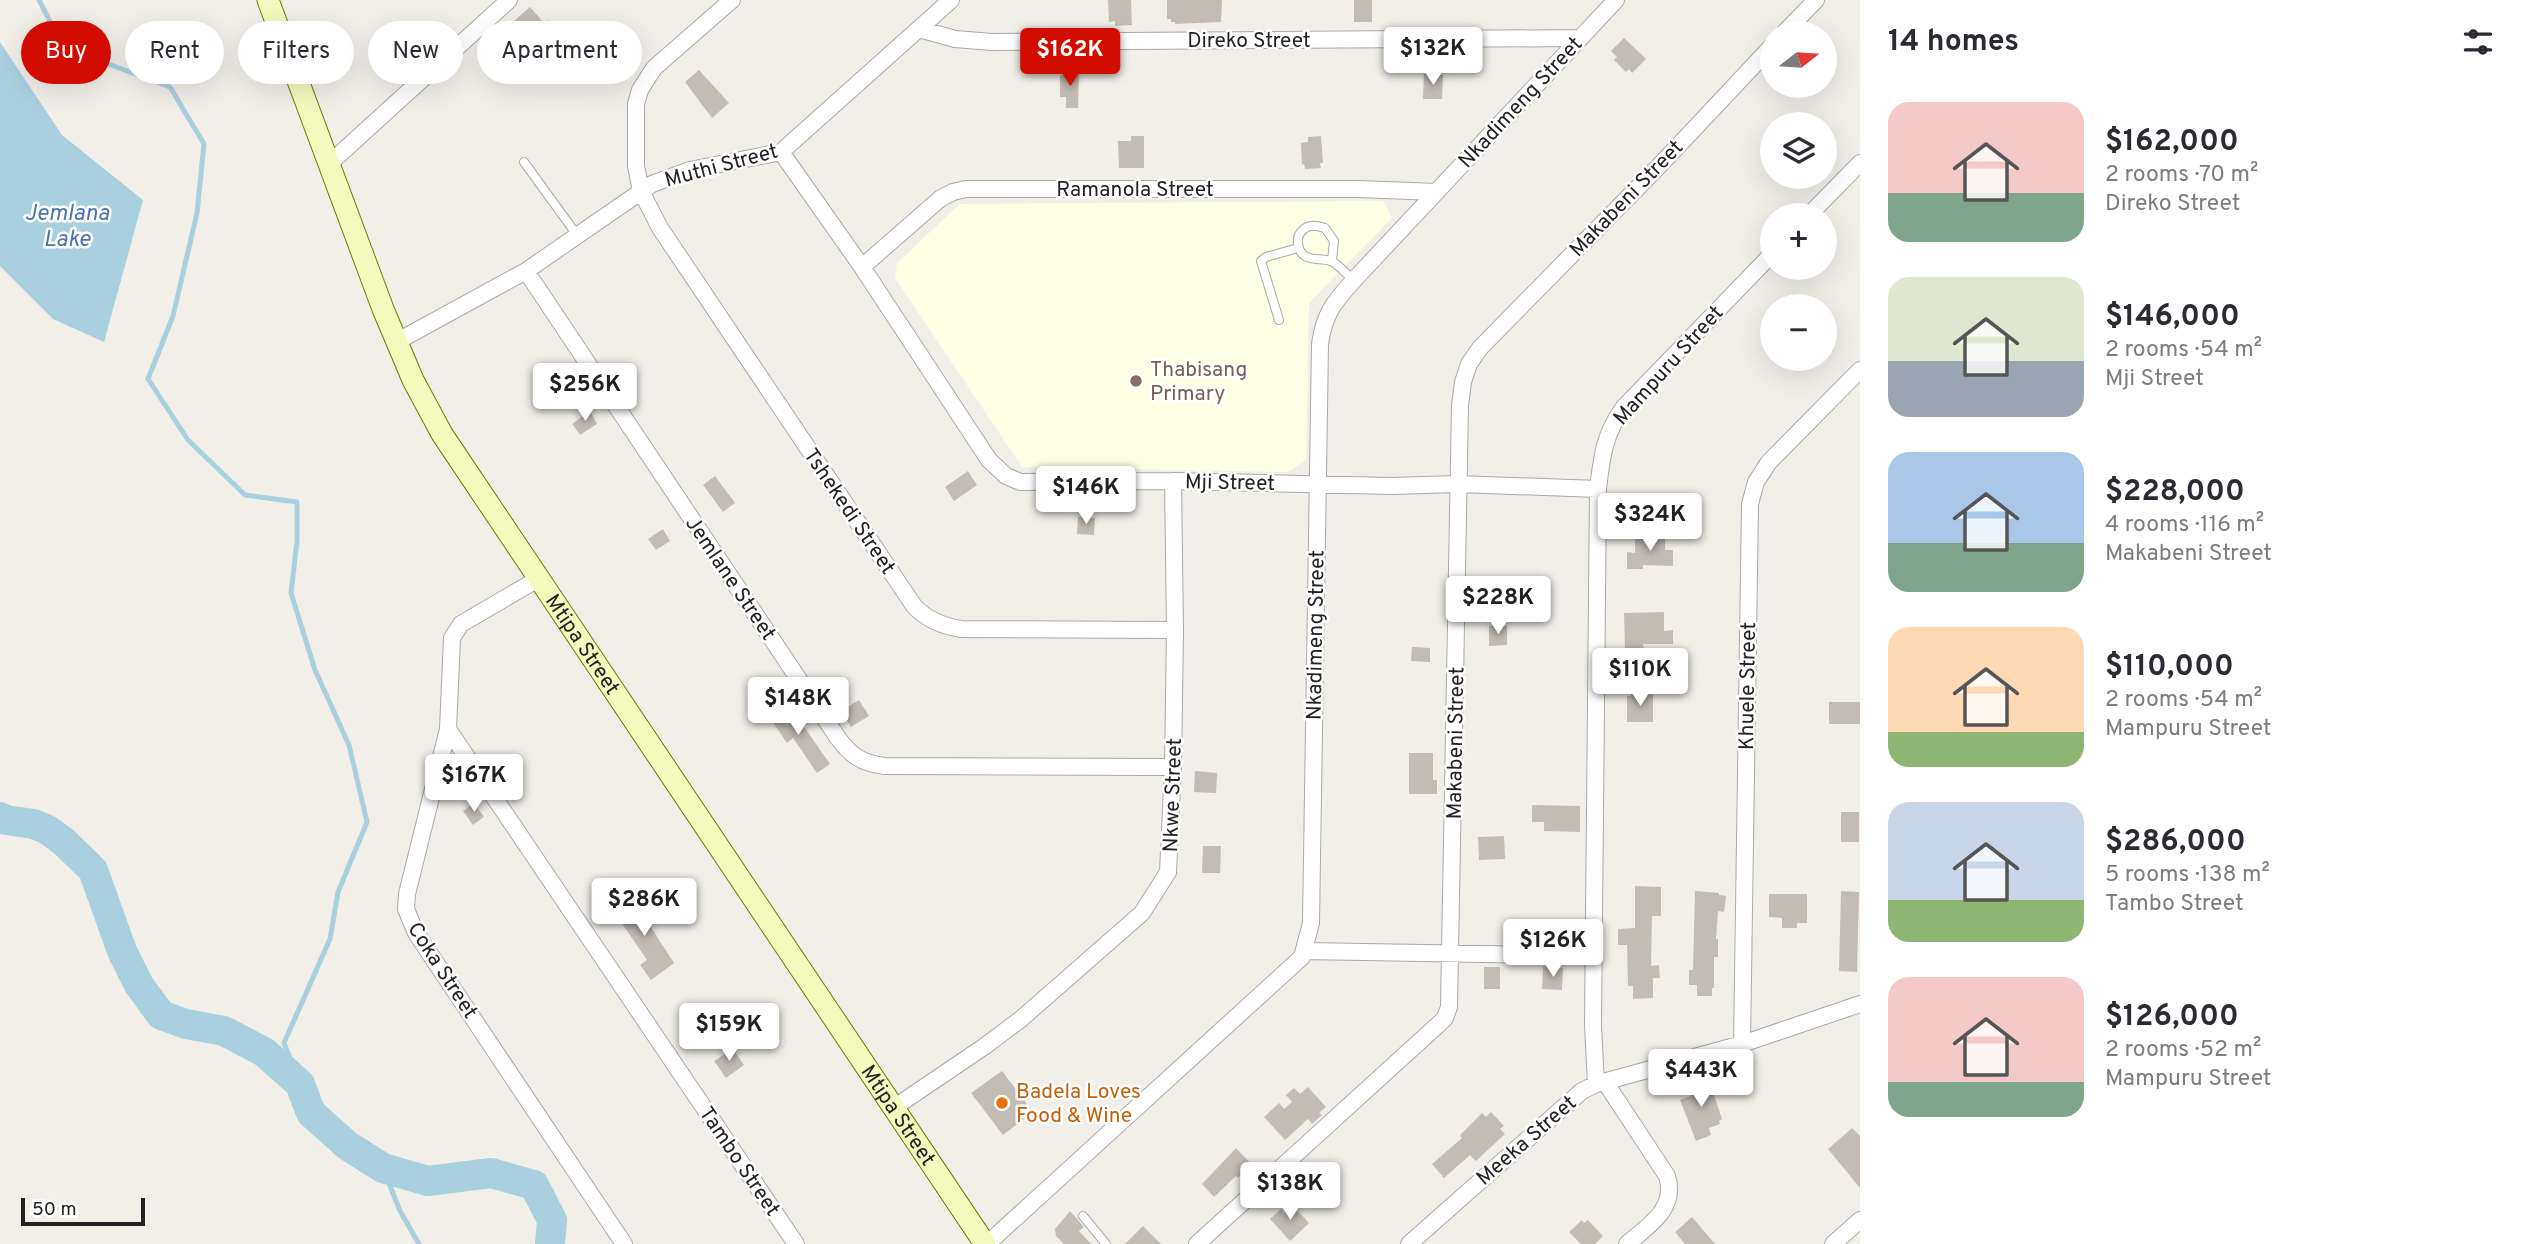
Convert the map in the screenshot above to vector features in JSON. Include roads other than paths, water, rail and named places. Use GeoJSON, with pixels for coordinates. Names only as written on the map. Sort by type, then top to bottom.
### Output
{"type":"FeatureCollection","features":[{"type":"Feature","properties":{"kind":"street","name":"Mtipa Street"},"geometry":{"type":"LineString","coordinates":[[268,0],[396,342],[442,434],[986,1244]]}},
{"type":"Feature","properties":{"kind":"street"},"geometry":{"type":"LineString","coordinates":[[329,164],[509,0]]}},
{"type":"Feature","properties":{"kind":"street"},"geometry":{"type":"LineString","coordinates":[[640,191],[635,153],[636,104],[640,90],[654,68],[732,0]]}},
{"type":"Feature","properties":{"kind":"street","name":"Muthi Street"},"geometry":{"type":"LineString","coordinates":[[396,342],[526,271],[640,191],[672,175],[780,152],[951,0]]}},
{"type":"Feature","properties":{"kind":"street","name":"Nkadimeng Street"},"geometry":{"type":"LineString","coordinates":[[1305,951],[1311,923],[1313,679],[1322,328],[1331,307],[1354,280],[1616,0]]}},
{"type":"Feature","properties":{"kind":"street"},"geometry":{"type":"LineString","coordinates":[[1796,21],[1816,0]]}},
{"type":"Feature","properties":{"kind":"street","name":"Direko Street"},"geometry":{"type":"LineString","coordinates":[[919,29],[955,38],[992,42],[1580,38]]}},
{"type":"Feature","properties":{"kind":"street","name":"Makabeni Street"},"geometry":{"type":"LineString","coordinates":[[1198,1244],[1445,1018],[1449,1007],[1460,405],[1469,364],[1501,326],[1760,60]]}},
{"type":"Feature","properties":{"kind":"street","name":"Mji Street"},"geometry":{"type":"LineString","coordinates":[[780,152],[862,267],[989,460],[1006,476],[1020,482],[1458,484],[1598,489]]}},
{"type":"Feature","properties":{"kind":"street"},"geometry":{"type":"LineString","coordinates":[[1821,203],[1860,163]]}},
{"type":"Feature","properties":{"kind":"street","name":"Ramanola Street"},"geometry":{"type":"LineString","coordinates":[[862,267],[941,198],[966,189],[1359,189],[1437,192]]}},
{"type":"Feature","properties":{"kind":"street","name":"Tshekedi Street"},"geometry":{"type":"LineString","coordinates":[[640,191],[668,239],[922,614],[947,627],[961,629],[1175,630]]}},
{"type":"Feature","properties":{"kind":"street","name":"Mampuru Street"},"geometry":{"type":"LineString","coordinates":[[1601,1083],[1593,1025],[1593,956],[1598,489],[1603,448],[1612,424],[1624,407],[1760,266]]}},
{"type":"Feature","properties":{"kind":"street","name":"Jemlane Street"},"geometry":{"type":"LineString","coordinates":[[526,271],[830,727],[853,756],[868,764],[884,766],[1173,767]]}},
{"type":"Feature","properties":{"kind":"street","name":"Khuele Street"},"geometry":{"type":"LineString","coordinates":[[1742,1044],[1750,504],[1756,482],[1769,462],[1860,370]]}},
{"type":"Feature","properties":{"kind":"street","name":"Nkwe Street"},"geometry":{"type":"LineString","coordinates":[[895,1107],[1021,1019],[1142,913],[1168,872],[1175,630],[1173,481]]}},
{"type":"Feature","properties":{"kind":"street","name":"Coka Street"},"geometry":{"type":"LineString","coordinates":[[538,579],[470,618],[455,631],[449,657],[448,729],[407,894],[406,909],[416,933],[624,1244]]}},
{"type":"Feature","properties":{"kind":"street","name":"Tambo Street"},"geometry":{"type":"LineString","coordinates":[[448,729],[796,1244]]}},
{"type":"Feature","properties":{"kind":"street"},"geometry":{"type":"LineString","coordinates":[[986,1244],[1294,965],[1305,951],[1593,956]]}},
{"type":"Feature","properties":{"kind":"street","name":"Meeka Street"},"geometry":{"type":"LineString","coordinates":[[1409,1244],[1569,1100],[1601,1083],[1742,1044],[1860,1004]]}},
{"type":"Feature","properties":{"kind":"street"},"geometry":{"type":"LineString","coordinates":[[1601,1083],[1667,1176],[1670,1185],[1668,1203],[1663,1211],[1627,1244]]}},
{"type":"Feature","properties":{"kind":"street"},"geometry":{"type":"LineString","coordinates":[[1833,1244],[1860,1220]]}},
{"type":"Feature","properties":{"kind":"lane"},"geometry":{"type":"LineString","coordinates":[[524,162],[577,235]]}},
{"type":"Feature","properties":{"kind":"lane"},"geometry":{"type":"LineString","coordinates":[[1332,261],[1334,242],[1325,228],[1308,227],[1301,231],[1297,239],[1298,248],[1313,260],[1332,261],[1354,280]]}},
{"type":"Feature","properties":{"kind":"lane"},"geometry":{"type":"LineString","coordinates":[[1279,320],[1261,261],[1266,257],[1298,248]]}},
{"type":"Feature","properties":{"kind":"lane"},"geometry":{"type":"LineString","coordinates":[[1083,1216],[1106,1244]]}},
{"type":"Feature","properties":{"kind":"water","name":"Jemlana Lake"},"geometry":{"type":"Polygon","coordinates":[[[0,42],[21,74],[21,84],[28,84],[62,135],[143,200],[104,342],[53,319],[0,266],[0,42]]]}},
{"type":"Feature","properties":{"kind":"waterway"},"geometry":{"type":"LineString","coordinates":[[39,0],[63,47],[170,87],[204,144],[197,213],[173,316],[148,379],[188,440],[245,495],[297,502],[297,541],[291,593],[315,670],[349,745],[367,822],[338,892],[330,939],[284,1043],[300,1084]]}},
{"type":"Feature","properties":{"kind":"waterway"},"geometry":{"type":"LineString","coordinates":[[0,817],[34,824],[48,830],[93,870],[122,951],[139,985],[161,1015],[186,1024],[224,1031],[264,1052],[300,1084],[311,1113],[348,1146],[383,1168],[428,1181],[491,1173],[534,1185],[552,1220],[550,1244]]}},
{"type":"Feature","properties":{"kind":"waterway"},"geometry":{"type":"LineString","coordinates":[[383,1168],[400,1211],[419,1244]]}},
{"type":"Feature","properties":{"kind":"place","name":"Thabisang Primary"},"geometry":{"type":"Point","coordinates":[1136,381]}},
{"type":"Feature","properties":{"kind":"place","name":"Badela Loves Food & Wine"},"geometry":{"type":"Point","coordinates":[1002,1103]}}]}
